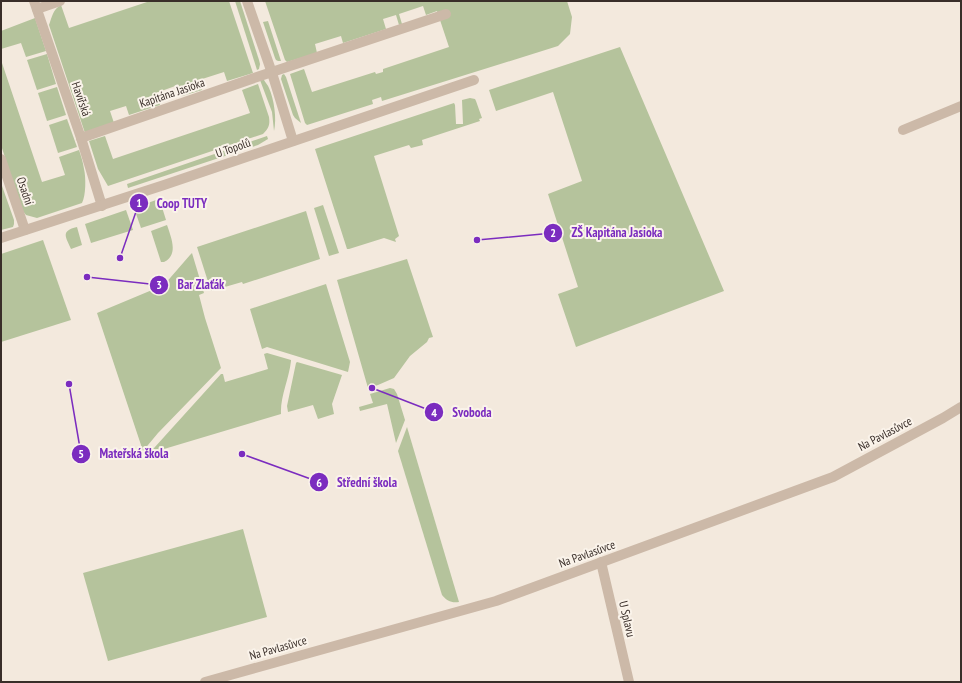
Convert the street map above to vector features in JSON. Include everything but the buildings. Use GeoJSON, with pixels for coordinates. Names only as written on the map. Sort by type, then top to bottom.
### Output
{"type":"FeatureCollection","features":[{"type":"Feature","properties":{"kind":"street"},"geometry":{"type":"LineString","coordinates":[[35,5],[60,1]]}},
{"type":"Feature","properties":{"kind":"street"},"geometry":{"type":"LineString","coordinates":[[248,1],[293,141]]}},
{"type":"Feature","properties":{"kind":"street","name":"Havířská"},"geometry":{"type":"LineString","coordinates":[[35,5],[81,138],[102,206]]}},
{"type":"Feature","properties":{"kind":"street","name":"Kapitána Jasioka"},"geometry":{"type":"LineString","coordinates":[[81,138],[446,14]]}},
{"type":"Feature","properties":{"kind":"street","name":"U Topolů"},"geometry":{"type":"LineString","coordinates":[[1,238],[102,206],[474,80]]}},
{"type":"Feature","properties":{"kind":"street"},"geometry":{"type":"LineString","coordinates":[[903,130],[961,106]]}},
{"type":"Feature","properties":{"kind":"street","name":"Osadní"},"geometry":{"type":"LineString","coordinates":[[1,159],[25,230]]}},
{"type":"Feature","properties":{"kind":"street","name":"Na Pavlasůvce"},"geometry":{"type":"LineString","coordinates":[[205,682],[496,601],[833,477],[961,407]]}},
{"type":"Feature","properties":{"kind":"street","name":"U Splavu"},"geometry":{"type":"LineString","coordinates":[[601,562],[629,682]]}},
{"type":"Feature","properties":{"kind":"green space"},"geometry":{"type":"Polygon","coordinates":[[[150,1],[229,1],[253,73],[227,81],[224,72],[199,80],[202,90],[182,96],[178,85],[156,93],[160,105],[129,115],[126,106],[110,111],[114,123],[85,133],[49,25],[53,14],[61,5],[69,28],[150,1]]]}},
{"type":"Feature","properties":{"kind":"green space"},"geometry":{"type":"Polygon","coordinates":[[[235,1],[240,1],[259,60],[259,69],[257,70],[235,1]]]}},
{"type":"Feature","properties":{"kind":"green space"},"geometry":{"type":"Polygon","coordinates":[[[265,1],[567,1],[572,17],[570,34],[558,46],[382,101],[381,97],[372,100],[373,104],[307,125],[305,123],[290,74],[304,69],[312,92],[375,72],[376,74],[383,72],[383,69],[449,47],[437,11],[426,15],[423,6],[399,14],[402,24],[399,25],[396,15],[383,19],[386,29],[343,43],[341,36],[315,44],[317,53],[287,62],[285,60],[265,1]]]}},
{"type":"Feature","properties":{"kind":"green space"},"geometry":{"type":"Polygon","coordinates":[[[35,18],[46,51],[26,57],[21,43],[1,49],[1,31],[35,18]]]}},
{"type":"Feature","properties":{"kind":"green space"},"geometry":{"type":"Polygon","coordinates":[[[268,21],[281,61],[276,60],[275,58],[263,22],[268,21]]]}},
{"type":"Feature","properties":{"kind":"green space"},"geometry":{"type":"Polygon","coordinates":[[[620,47],[724,291],[576,347],[558,294],[578,287],[548,194],[582,181],[553,92],[496,111],[489,90],[620,47]]]}},
{"type":"Feature","properties":{"kind":"green space"},"geometry":{"type":"Polygon","coordinates":[[[47,54],[56,84],[37,90],[27,60],[47,54]]]}},
{"type":"Feature","properties":{"kind":"green space"},"geometry":{"type":"Polygon","coordinates":[[[1,60],[42,182],[65,175],[59,157],[79,150],[85,177],[85,191],[82,203],[37,218],[26,215],[22,210],[1,145],[1,60]]]}},
{"type":"Feature","properties":{"kind":"green space"},"geometry":{"type":"Polygon","coordinates":[[[284,74],[301,123],[293,115],[281,79],[282,75],[284,74]]]}},
{"type":"Feature","properties":{"kind":"green space"},"geometry":{"type":"Polygon","coordinates":[[[260,80],[264,80],[269,87],[275,115],[274,131],[272,112],[260,80]]]}},
{"type":"Feature","properties":{"kind":"green space"},"geometry":{"type":"Polygon","coordinates":[[[258,84],[269,117],[269,126],[263,134],[108,186],[98,169],[89,141],[105,136],[113,159],[250,113],[242,90],[258,84]]]}},
{"type":"Feature","properties":{"kind":"green space"},"geometry":{"type":"Polygon","coordinates":[[[57,87],[66,115],[47,121],[38,93],[57,87]]]}},
{"type":"Feature","properties":{"kind":"green space"},"geometry":{"type":"Polygon","coordinates":[[[470,98],[475,99],[476,101],[482,118],[479,119],[480,121],[422,140],[423,145],[411,148],[409,145],[374,156],[399,236],[395,239],[396,242],[384,238],[347,249],[315,149],[454,103],[456,124],[463,124],[462,100],[470,98]]]}},
{"type":"Feature","properties":{"kind":"green space"},"geometry":{"type":"Polygon","coordinates":[[[67,119],[77,147],[58,153],[49,125],[67,119]]]}},
{"type":"Feature","properties":{"kind":"green space"},"geometry":{"type":"Polygon","coordinates":[[[267,136],[268,139],[258,145],[128,188],[127,184],[267,136]]]}},
{"type":"Feature","properties":{"kind":"green space"},"geometry":{"type":"Polygon","coordinates":[[[1,183],[14,220],[14,224],[13,227],[1,230],[1,183]]]}},
{"type":"Feature","properties":{"kind":"green space"},"geometry":{"type":"Polygon","coordinates":[[[156,200],[161,204],[166,220],[141,228],[134,208],[156,200]]]}},
{"type":"Feature","properties":{"kind":"green space"},"geometry":{"type":"Polygon","coordinates":[[[323,205],[339,253],[329,256],[314,208],[323,205]]]}},
{"type":"Feature","properties":{"kind":"green space"},"geometry":{"type":"Polygon","coordinates":[[[126,210],[133,230],[91,243],[85,224],[126,210]]]}},
{"type":"Feature","properties":{"kind":"green space"},"geometry":{"type":"Polygon","coordinates":[[[306,211],[320,259],[243,284],[242,282],[211,291],[197,247],[306,211]]]}},
{"type":"Feature","properties":{"kind":"green space"},"geometry":{"type":"Polygon","coordinates":[[[167,225],[172,240],[173,250],[169,259],[161,262],[151,231],[167,225]]]}},
{"type":"Feature","properties":{"kind":"green space"},"geometry":{"type":"Polygon","coordinates":[[[77,227],[82,245],[71,249],[66,238],[66,233],[68,230],[77,227]]]}},
{"type":"Feature","properties":{"kind":"green space"},"geometry":{"type":"Polygon","coordinates":[[[43,240],[71,320],[1,342],[1,254],[43,240]]]}},
{"type":"Feature","properties":{"kind":"green space"},"geometry":{"type":"Polygon","coordinates":[[[192,253],[204,293],[199,295],[221,368],[158,433],[143,451],[97,313],[164,285],[192,253]]]}},
{"type":"Feature","properties":{"kind":"green space"},"geometry":{"type":"Polygon","coordinates":[[[407,259],[433,337],[429,338],[427,342],[410,356],[394,378],[368,388],[337,280],[407,259]]]}},
{"type":"Feature","properties":{"kind":"green space"},"geometry":{"type":"Polygon","coordinates":[[[326,284],[350,362],[348,372],[267,347],[262,349],[250,309],[326,284]]]}},
{"type":"Feature","properties":{"kind":"green space"},"geometry":{"type":"Polygon","coordinates":[[[267,353],[291,360],[282,401],[281,414],[164,449],[164,453],[145,458],[221,374],[223,374],[225,382],[268,369],[264,354],[267,353]]]}},
{"type":"Feature","properties":{"kind":"green space"},"geometry":{"type":"Polygon","coordinates":[[[297,362],[342,375],[332,404],[334,414],[318,419],[313,405],[288,412],[287,406],[297,362]]]}},
{"type":"Feature","properties":{"kind":"green space"},"geometry":{"type":"Polygon","coordinates":[[[390,388],[394,389],[397,394],[405,420],[396,443],[387,404],[360,411],[359,407],[373,403],[370,394],[390,388]]]}},
{"type":"Feature","properties":{"kind":"green space"},"geometry":{"type":"Polygon","coordinates":[[[407,427],[459,602],[449,601],[442,595],[398,451],[407,427]]]}},
{"type":"Feature","properties":{"kind":"green space"},"geometry":{"type":"Polygon","coordinates":[[[243,529],[267,617],[108,661],[83,573],[243,529]]]}},
{"type":"Feature","properties":{"kind":"place","name":"ZŠ Kapitána Jasioka"},"geometry":{"type":"Point","coordinates":[477,240]}},
{"type":"Feature","properties":{"kind":"place","name":"Coop TUTY"},"geometry":{"type":"Point","coordinates":[120,258]}},
{"type":"Feature","properties":{"kind":"place","name":"Bar Zlaťák"},"geometry":{"type":"Point","coordinates":[87,277]}},
{"type":"Feature","properties":{"kind":"place","name":"Mateřská škola"},"geometry":{"type":"Point","coordinates":[69,384]}},
{"type":"Feature","properties":{"kind":"place","name":"Svoboda"},"geometry":{"type":"Point","coordinates":[372,388]}},
{"type":"Feature","properties":{"kind":"place","name":"Střední škola"},"geometry":{"type":"Point","coordinates":[242,454]}}]}
